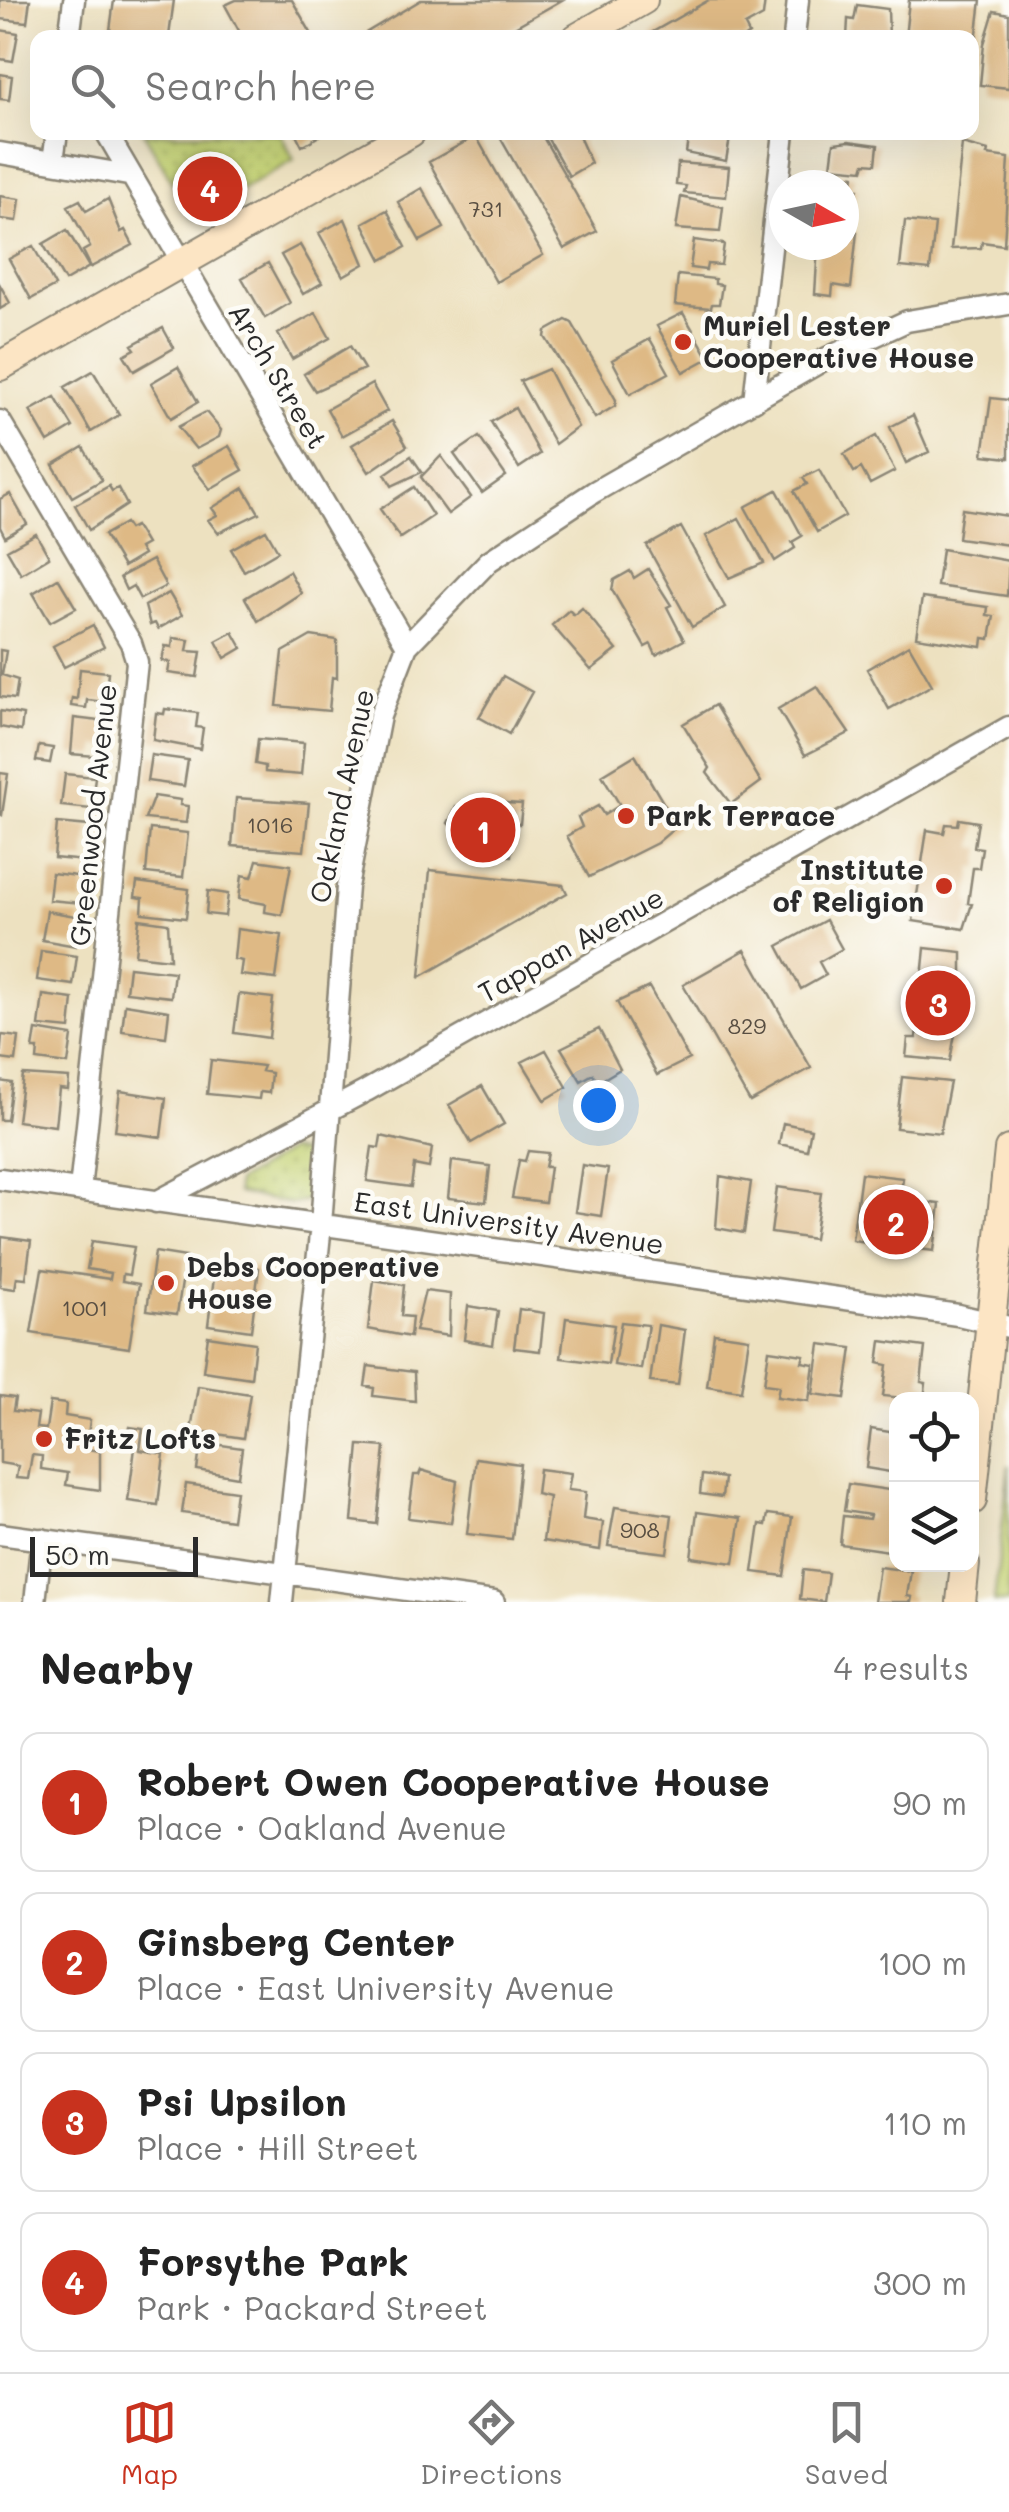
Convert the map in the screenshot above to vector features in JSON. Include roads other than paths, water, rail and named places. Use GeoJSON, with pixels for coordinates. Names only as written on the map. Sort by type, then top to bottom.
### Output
{"type":"FeatureCollection","features":[{"type":"Feature","properties":{"kind":"main road"},"geometry":{"type":"LineString","coordinates":[[591,30],[642,0]]}},
{"type":"Feature","properties":{"kind":"main road"},"geometry":{"type":"LineString","coordinates":[[0,366],[397,140]]}},
{"type":"Feature","properties":{"kind":"main road"},"geometry":{"type":"LineString","coordinates":[[975,1482],[999,1325],[1009,1150]]}},
{"type":"Feature","properties":{"kind":"main road"},"geometry":{"type":"LineString","coordinates":[[961,1602],[964,1572]]}},
{"type":"Feature","properties":{"kind":"street"},"geometry":{"type":"LineString","coordinates":[[70,30],[74,0]]}},
{"type":"Feature","properties":{"kind":"street"},"geometry":{"type":"LineString","coordinates":[[795,30],[798,0]]}},
{"type":"Feature","properties":{"kind":"street"},"geometry":{"type":"LineString","coordinates":[[54,160],[56,140]]}},
{"type":"Feature","properties":{"kind":"street","name":"Arch Street"},"geometry":{"type":"LineString","coordinates":[[110,140],[407,646]]}},
{"type":"Feature","properties":{"kind":"street"},"geometry":{"type":"LineString","coordinates":[[754,400],[783,140]]}},
{"type":"Feature","properties":{"kind":"street"},"geometry":{"type":"LineString","coordinates":[[0,153],[128,175]]}},
{"type":"Feature","properties":{"kind":"street","name":"Oakland Avenue"},"geometry":{"type":"LineString","coordinates":[[282,1602],[321,1224],[347,887],[380,716],[407,646],[489,561],[594,492],[827,358],[907,322],[1009,304]]}},
{"type":"Feature","properties":{"kind":"street","name":"Greenwood Avenue"},"geometry":{"type":"LineString","coordinates":[[0,421],[131,642],[136,662],[80,1190]]}},
{"type":"Feature","properties":{"kind":"street","name":"Tappan Avenue"},"geometry":{"type":"LineString","coordinates":[[156,1202],[328,1112],[1009,726]]}},
{"type":"Feature","properties":{"kind":"street","name":"East University Avenue"},"geometry":{"type":"LineString","coordinates":[[0,1179],[958,1314],[999,1325]]}},
{"type":"Feature","properties":{"kind":"street"},"geometry":{"type":"LineString","coordinates":[[0,1534],[494,1602]]}},
{"type":"Feature","properties":{"kind":"street"},"geometry":{"type":"LineString","coordinates":[[35,1602],[42,1539]]}},
{"type":"Feature","properties":{"kind":"place","name":"Forsythe Park"},"geometry":{"type":"Point","coordinates":[210,189]}},
{"type":"Feature","properties":{"kind":"place","name":"Muriel Lester Cooperative House"},"geometry":{"type":"Point","coordinates":[683,342]}},
{"type":"Feature","properties":{"kind":"place","name":"Park Terrace"},"geometry":{"type":"Point","coordinates":[626,816]}},
{"type":"Feature","properties":{"kind":"place","name":"Robert Owen Cooperative House"},"geometry":{"type":"Point","coordinates":[483,830]}},
{"type":"Feature","properties":{"kind":"place","name":"Institute of Religion"},"geometry":{"type":"Point","coordinates":[944,886]}},
{"type":"Feature","properties":{"kind":"place","name":"Psi Upsilon"},"geometry":{"type":"Point","coordinates":[938,1003]}},
{"type":"Feature","properties":{"kind":"place","name":"Ginsberg Center"},"geometry":{"type":"Point","coordinates":[896,1222]}},
{"type":"Feature","properties":{"kind":"place","name":"Debs Cooperative House"},"geometry":{"type":"Point","coordinates":[166,1283]}},
{"type":"Feature","properties":{"kind":"place","name":"Fritz Lofts"},"geometry":{"type":"Point","coordinates":[44,1439]}}]}
